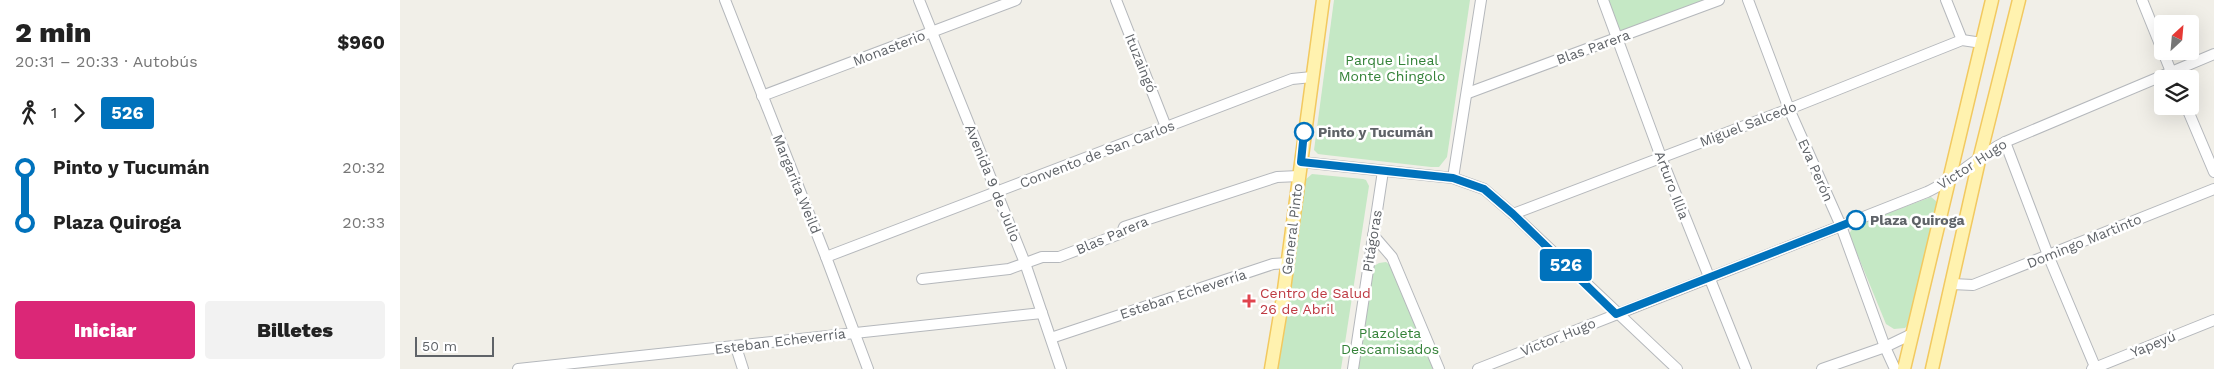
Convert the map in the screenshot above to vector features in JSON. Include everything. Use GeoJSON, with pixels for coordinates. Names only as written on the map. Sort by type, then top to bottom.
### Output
{"type":"FeatureCollection","features":[{"type":"Feature","properties":{"kind":"main road","name":"General Pinto"},"geometry":{"type":"LineString","coordinates":[[1271,369],[1288,262],[1323,0]]}},
{"type":"Feature","properties":{"kind":"main road"},"geometry":{"type":"LineString","coordinates":[[1904,369],[1992,0]]}},
{"type":"Feature","properties":{"kind":"main road"},"geometry":{"type":"LineString","coordinates":[[1932,369],[1980,156],[2019,0]]}},
{"type":"Feature","properties":{"kind":"street","name":"Margarita Weild"},"geometry":{"type":"LineString","coordinates":[[725,0],[868,369]]}},
{"type":"Feature","properties":{"kind":"street","name":"Avenida 9 de Julio"},"geometry":{"type":"LineString","coordinates":[[919,0],[1026,264],[1061,369]]}},
{"type":"Feature","properties":{"kind":"street","name":"Monasterio"},"geometry":{"type":"LineString","coordinates":[[762,96],[1016,0]]}},
{"type":"Feature","properties":{"kind":"street","name":"Ituzaingó"},"geometry":{"type":"LineString","coordinates":[[1116,0],[1166,127]]}},
{"type":"Feature","properties":{"kind":"street"},"geometry":{"type":"LineString","coordinates":[[1453,178],[1468,93],[1481,0]]}},
{"type":"Feature","properties":{"kind":"street","name":"Arturo Illia"},"geometry":{"type":"LineString","coordinates":[[1602,0],[1661,157],[1746,369]]}},
{"type":"Feature","properties":{"kind":"street","name":"Blas Parera"},"geometry":{"type":"LineString","coordinates":[[1468,93],[1718,0]]}},
{"type":"Feature","properties":{"kind":"street","name":"Eva Perón"},"geometry":{"type":"LineString","coordinates":[[1748,0],[1789,108],[1841,226],[1885,347],[1895,369]]}},
{"type":"Feature","properties":{"kind":"street"},"geometry":{"type":"LineString","coordinates":[[1946,0],[1962,40]]}},
{"type":"Feature","properties":{"kind":"street"},"geometry":{"type":"LineString","coordinates":[[2142,0],[2170,70]]}},
{"type":"Feature","properties":{"kind":"street","name":"Miguel Salcedo"},"geometry":{"type":"LineString","coordinates":[[1513,214],[1962,40],[1982,43]]}},
{"type":"Feature","properties":{"kind":"street","name":"Victor Hugo"},"geometry":{"type":"LineString","coordinates":[[2182,70],[2214,54]]}},
{"type":"Feature","properties":{"kind":"street","name":"Convento de San Carlos"},"geometry":{"type":"LineString","coordinates":[[826,257],[1292,79],[1312,77]]}},
{"type":"Feature","properties":{"kind":"street","name":"Victor Hugo"},"geometry":{"type":"LineString","coordinates":[[1478,369],[1928,192],[1950,180],[1980,156],[2005,142],[2154,82]]}},
{"type":"Feature","properties":{"kind":"street"},"geometry":{"type":"LineString","coordinates":[[2190,115],[2214,172]]}},
{"type":"Feature","properties":{"kind":"street"},"geometry":{"type":"LineString","coordinates":[[2005,142],[2094,369]]}},
{"type":"Feature","properties":{"kind":"street"},"geometry":{"type":"LineString","coordinates":[[1301,162],[1453,178],[1484,189],[1513,214],[1676,369]]}},
{"type":"Feature","properties":{"kind":"street","name":"Pitágoras"},"geometry":{"type":"LineString","coordinates":[[1353,369],[1383,172]]}},
{"type":"Feature","properties":{"kind":"street","name":"Blas Parera"},"geometry":{"type":"LineString","coordinates":[[922,279],[1009,269],[1026,264],[1042,256],[1060,257],[1122,233],[1124,227],[1277,177],[1299,176]]}},
{"type":"Feature","properties":{"kind":"street","name":"Domingo Martinto"},"geometry":{"type":"LineString","coordinates":[[1952,284],[1973,285],[2214,189]]}},
{"type":"Feature","properties":{"kind":"street"},"geometry":{"type":"LineString","coordinates":[[1373,235],[1392,257],[1440,369]]}},
{"type":"Feature","properties":{"kind":"street","name":"Esteban Echeverría"},"geometry":{"type":"LineString","coordinates":[[1051,338],[1273,264],[1288,262]]}},
{"type":"Feature","properties":{"kind":"street","name":"Esteban Echeverría"},"geometry":{"type":"LineString","coordinates":[[518,369],[617,364],[854,332],[1042,313]]}},
{"type":"Feature","properties":{"kind":"street","name":"Yapeyú"},"geometry":{"type":"LineString","coordinates":[[2094,369],[2214,320]]}},
{"type":"Feature","properties":{"kind":"street"},"geometry":{"type":"LineString","coordinates":[[1822,369],[1885,347],[1912,334]]}},
{"type":"Feature","properties":{"kind":"street"},"geometry":{"type":"LineString","coordinates":[[736,347],[743,369]]}},
{"type":"Feature","properties":{"kind":"green space","name":"Parque Lineal Monte Chingolo"},"geometry":{"type":"Polygon","coordinates":[[[1334,0],[1470,0],[1447,157],[1439,167],[1318,154],[1314,150],[1334,0]]]}},
{"type":"Feature","properties":{"kind":"green space"},"geometry":{"type":"Polygon","coordinates":[[[1603,0],[1719,0],[1617,38],[1603,0]]]}},
{"type":"Feature","properties":{"kind":"green space"},"geometry":{"type":"Polygon","coordinates":[[[1312,174],[1363,179],[1366,180],[1369,186],[1341,369],[1277,369],[1305,180],[1312,174]]]}},
{"type":"Feature","properties":{"kind":"green space"},"geometry":{"type":"Polygon","coordinates":[[[1931,197],[1936,201],[1936,205],[1911,322],[1905,328],[1894,329],[1886,324],[1849,234],[1854,226],[1931,197]]]}},
{"type":"Feature","properties":{"kind":"green space","name":"Plazoleta Descamisados"},"geometry":{"type":"Polygon","coordinates":[[[1386,262],[1390,265],[1433,369],[1358,369],[1374,266],[1386,262]]]}},
{"type":"Feature","properties":{"kind":"bus line","name":"526"},"geometry":{"type":"LineString","coordinates":[[1304,132],[1301,162],[1453,178],[1484,189],[1513,214],[1616,314],[1856,220]]}},
{"type":"Feature","properties":{"kind":"place","name":"Pinto y Tucumán"},"geometry":{"type":"Point","coordinates":[1304,132]}},
{"type":"Feature","properties":{"kind":"place","name":"Plaza Quiroga"},"geometry":{"type":"Point","coordinates":[1856,220]}},
{"type":"Feature","properties":{"kind":"place","name":"Centro de Salud 26 de Abril"},"geometry":{"type":"Point","coordinates":[1249,301]}}]}
